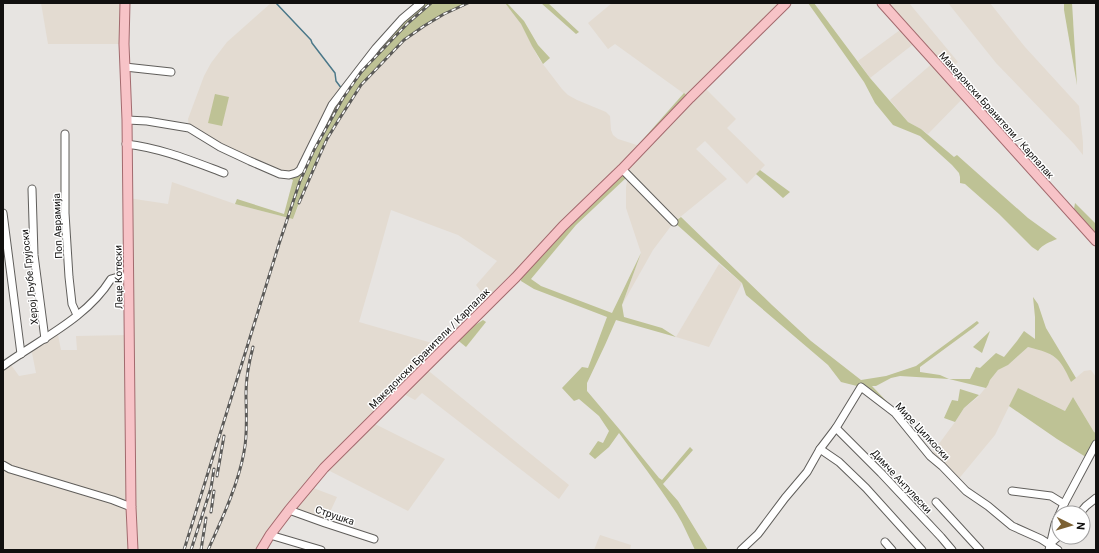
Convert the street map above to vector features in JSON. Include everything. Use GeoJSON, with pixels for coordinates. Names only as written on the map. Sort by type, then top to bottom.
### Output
{"type":"FeatureCollection","features":[{"type":"Feature","properties":{"kind":"main road","name":"Леце Котески"},"geometry":{"type":"LineString","coordinates":[[125,3],[131,507],[133,550]]}},
{"type":"Feature","properties":{"kind":"main road","name":"Македонски Бранители / Карпалак"},"geometry":{"type":"LineString","coordinates":[[262,550],[270,535],[289,510],[329,462],[516,277],[563,226],[622,169],[694,94],[786,3]]}},
{"type":"Feature","properties":{"kind":"main road","name":"Македонски Бранители / Карпалак"},"geometry":{"type":"LineString","coordinates":[[882,3],[1096,241]]}},
{"type":"Feature","properties":{"kind":"street"},"geometry":{"type":"LineString","coordinates":[[127,120],[147,121],[190,128],[220,147],[270,170],[280,174],[289,175],[296,173],[300,170],[332,106],[343,91],[376,48],[402,19],[421,3]]}},
{"type":"Feature","properties":{"kind":"street"},"geometry":{"type":"LineString","coordinates":[[125,67],[171,72]]}},
{"type":"Feature","properties":{"kind":"street","name":"Поп Аврамија"},"geometry":{"type":"LineString","coordinates":[[65,134],[65,213],[69,277],[72,304],[77,315]]}},
{"type":"Feature","properties":{"kind":"street"},"geometry":{"type":"LineString","coordinates":[[126,144],[165,151],[224,173]]}},
{"type":"Feature","properties":{"kind":"street"},"geometry":{"type":"LineString","coordinates":[[622,169],[674,222]]}},
{"type":"Feature","properties":{"kind":"street","name":"Херој Љубе Грујоски"},"geometry":{"type":"LineString","coordinates":[[32,189],[34,255],[45,339]]}},
{"type":"Feature","properties":{"kind":"street","name":"Херој Љубе Грујоски"},"geometry":{"type":"LineString","coordinates":[[3,213],[22,354]]}},
{"type":"Feature","properties":{"kind":"street"},"geometry":{"type":"LineString","coordinates":[[3,366],[45,339],[91,304],[111,279],[118,277],[129,277]]}},
{"type":"Feature","properties":{"kind":"street","name":"Мире Цилкоски"},"geometry":{"type":"LineString","coordinates":[[741,550],[758,534],[807,472],[820,449],[836,428],[861,387],[895,413],[930,456],[966,490],[1012,526],[1041,539],[1049,547],[1058,550]]}},
{"type":"Feature","properties":{"kind":"street","name":"Димче Антулески"},"geometry":{"type":"LineString","coordinates":[[836,428],[881,473],[952,550]]}},
{"type":"Feature","properties":{"kind":"street"},"geometry":{"type":"LineString","coordinates":[[1012,491],[1051,496],[1064,504],[1096,444]]}},
{"type":"Feature","properties":{"kind":"street"},"geometry":{"type":"LineString","coordinates":[[820,449],[838,462],[866,488],[922,550]]}},
{"type":"Feature","properties":{"kind":"street"},"geometry":{"type":"LineString","coordinates":[[3,465],[10,469],[113,500],[131,507]]}},
{"type":"Feature","properties":{"kind":"street"},"geometry":{"type":"LineString","coordinates":[[1087,505],[1096,498]]}},
{"type":"Feature","properties":{"kind":"street","name":"Димче Антулески"},"geometry":{"type":"LineString","coordinates":[[936,502],[980,550]]}},
{"type":"Feature","properties":{"kind":"street","name":"Струшка"},"geometry":{"type":"LineString","coordinates":[[289,510],[374,539]]}},
{"type":"Feature","properties":{"kind":"street"},"geometry":{"type":"LineString","coordinates":[[270,535],[321,550]]}},
{"type":"Feature","properties":{"kind":"street"},"geometry":{"type":"LineString","coordinates":[[885,542],[892,550]]}},
{"type":"Feature","properties":{"kind":"shaded area"},"geometry":{"type":"Polygon","coordinates":[[[41,3],[125,3],[124,44],[48,44],[41,3]]]}},
{"type":"Feature","properties":{"kind":"shaded area"},"geometry":{"type":"Polygon","coordinates":[[[271,3],[276,3],[311,40],[335,73],[336,81],[343,91],[300,170],[280,174],[189,128],[188,119],[204,76],[211,63],[227,42],[271,3]]]}},
{"type":"Feature","properties":{"kind":"shaded area"},"geometry":{"type":"Polygon","coordinates":[[[468,3],[505,3],[521,24],[539,59],[562,89],[568,95],[577,100],[606,112],[610,116],[613,135],[618,139],[643,147],[690,98],[615,44],[608,49],[588,23],[612,3],[786,3],[703,86],[736,119],[727,128],[765,165],[747,184],[705,141],[696,149],[727,179],[674,222],[653,250],[622,305],[641,253],[626,208],[626,187],[628,176],[622,169],[494,299],[486,298],[476,285],[497,261],[458,235],[391,210],[359,322],[446,347],[425,368],[569,485],[559,499],[422,393],[415,400],[400,392],[371,422],[445,459],[408,511],[324,468],[308,486],[337,497],[325,523],[289,510],[261,550],[3,550],[3,366],[9,362],[19,376],[36,373],[31,348],[57,330],[61,350],[77,350],[76,336],[129,335],[128,198],[168,204],[172,182],[235,204],[293,219],[327,139],[361,85],[404,40],[444,14],[468,3]]]}},
{"type":"Feature","properties":{"kind":"shaded area"},"geometry":{"type":"Polygon","coordinates":[[[882,3],[909,3],[958,62],[945,73],[965,96],[928,134],[908,122],[890,100],[934,62],[916,42],[870,78],[858,61],[904,27],[882,3]]]}},
{"type":"Feature","properties":{"kind":"shaded area"},"geometry":{"type":"Polygon","coordinates":[[[948,3],[990,3],[1025,47],[1079,106],[1083,155],[996,63],[948,3]]]}},
{"type":"Feature","properties":{"kind":"shaded area"},"geometry":{"type":"Polygon","coordinates":[[[719,264],[742,283],[709,347],[676,337],[719,264]]]}},
{"type":"Feature","properties":{"kind":"shaded area"},"geometry":{"type":"Polygon","coordinates":[[[1028,347],[1045,351],[1059,360],[1065,368],[1071,382],[1084,371],[1091,370],[1096,377],[1096,433],[1073,397],[1065,411],[1018,388],[995,435],[957,481],[930,456],[964,408],[977,398],[998,370],[1008,365],[1028,347]]]}},
{"type":"Feature","properties":{"kind":"shaded area"},"geometry":{"type":"Polygon","coordinates":[[[600,535],[631,545],[630,550],[594,550],[600,535]]]}},
{"type":"Feature","properties":{"kind":"green space"},"geometry":{"type":"Polygon","coordinates":[[[421,3],[468,3],[446,13],[414,32],[361,86],[340,117],[322,150],[293,219],[235,204],[237,199],[284,214],[293,180],[280,174],[296,173],[332,105],[376,48],[421,3]]]}},
{"type":"Feature","properties":{"kind":"green space"},"geometry":{"type":"Polygon","coordinates":[[[505,3],[507,3],[524,21],[538,45],[550,58],[543,64],[521,24],[505,3]]]}},
{"type":"Feature","properties":{"kind":"green space"},"geometry":{"type":"Polygon","coordinates":[[[541,3],[548,3],[579,32],[576,34],[541,3]]]}},
{"type":"Feature","properties":{"kind":"green space"},"geometry":{"type":"Polygon","coordinates":[[[808,3],[814,3],[870,78],[908,122],[921,129],[954,157],[957,155],[1028,218],[1057,239],[1044,245],[1038,251],[1032,247],[999,214],[965,184],[960,183],[959,173],[920,136],[893,125],[875,103],[864,82],[808,3]]]}},
{"type":"Feature","properties":{"kind":"green space"},"geometry":{"type":"Polygon","coordinates":[[[1064,3],[1072,3],[1077,85],[1064,10],[1064,3]]]}},
{"type":"Feature","properties":{"kind":"green space"},"geometry":{"type":"Polygon","coordinates":[[[684,93],[690,98],[643,147],[638,145],[684,93]]]}},
{"type":"Feature","properties":{"kind":"green space"},"geometry":{"type":"Polygon","coordinates":[[[215,94],[229,97],[222,126],[208,123],[215,94]]]}},
{"type":"Feature","properties":{"kind":"green space"},"geometry":{"type":"Polygon","coordinates":[[[622,169],[628,176],[576,225],[531,279],[541,286],[612,313],[641,253],[622,305],[624,317],[662,328],[676,337],[616,320],[587,383],[587,391],[662,480],[690,447],[693,450],[663,484],[678,501],[708,550],[695,550],[677,514],[619,433],[609,447],[595,459],[589,454],[598,441],[603,443],[609,431],[599,416],[579,399],[574,401],[562,388],[582,367],[588,368],[607,317],[534,289],[521,281],[522,270],[622,169]]]}},
{"type":"Feature","properties":{"kind":"green space"},"geometry":{"type":"Polygon","coordinates":[[[760,170],[790,192],[783,198],[756,174],[760,170]]]}},
{"type":"Feature","properties":{"kind":"green space"},"geometry":{"type":"Polygon","coordinates":[[[1075,203],[1096,224],[1096,241],[1073,215],[1075,203]]]}},
{"type":"Feature","properties":{"kind":"green space"},"geometry":{"type":"Polygon","coordinates":[[[681,217],[811,341],[861,380],[886,376],[916,366],[977,321],[979,323],[920,367],[920,372],[940,375],[949,379],[900,376],[891,378],[876,386],[872,386],[892,407],[895,413],[861,387],[841,382],[828,365],[746,295],[742,283],[674,222],[681,217]]]}},
{"type":"Feature","properties":{"kind":"green space"},"geometry":{"type":"Polygon","coordinates":[[[1033,297],[1038,304],[1046,328],[1076,378],[1071,382],[1063,367],[1055,357],[1028,347],[1008,365],[998,370],[986,388],[949,379],[970,379],[976,367],[980,368],[996,353],[1004,357],[1024,331],[1035,339],[1033,297]]]}},
{"type":"Feature","properties":{"kind":"green space"},"geometry":{"type":"Polygon","coordinates":[[[483,320],[486,322],[466,347],[455,338],[483,320]]]}},
{"type":"Feature","properties":{"kind":"green space"},"geometry":{"type":"Polygon","coordinates":[[[990,331],[982,353],[973,347],[990,331]]]}},
{"type":"Feature","properties":{"kind":"green space"},"geometry":{"type":"Polygon","coordinates":[[[1018,388],[1065,411],[1073,397],[1096,433],[1096,444],[1089,459],[1009,406],[1018,388]]]}},
{"type":"Feature","properties":{"kind":"green space"},"geometry":{"type":"Polygon","coordinates":[[[960,389],[979,395],[964,408],[955,422],[944,418],[952,400],[958,401],[960,389]]]}},
{"type":"Feature","properties":{"kind":"waterway"},"geometry":{"type":"LineString","coordinates":[[276,3],[311,40],[335,73],[336,81],[342,89]]}},
{"type":"Feature","properties":{"kind":"railway"},"geometry":{"type":"LineString","coordinates":[[184,550],[300,181],[314,150],[343,98],[361,72],[408,23],[431,3]]}},
{"type":"Feature","properties":{"kind":"railway"},"geometry":{"type":"LineString","coordinates":[[299,203],[327,139],[361,85],[404,40],[444,14],[468,3]]}},
{"type":"Feature","properties":{"kind":"railway"},"geometry":{"type":"LineString","coordinates":[[208,550],[229,502],[238,477],[244,452],[246,437],[246,393],[249,364],[253,347]]}},
{"type":"Feature","properties":{"kind":"railway"},"geometry":{"type":"LineString","coordinates":[[217,476],[224,436]]}},
{"type":"Feature","properties":{"kind":"railway"},"geometry":{"type":"LineString","coordinates":[[191,550],[211,488],[214,469]]}},
{"type":"Feature","properties":{"kind":"railway"},"geometry":{"type":"LineString","coordinates":[[211,512],[214,491]]}},
{"type":"Feature","properties":{"kind":"railway"},"geometry":{"type":"LineString","coordinates":[[201,550],[206,518]]}}]}
